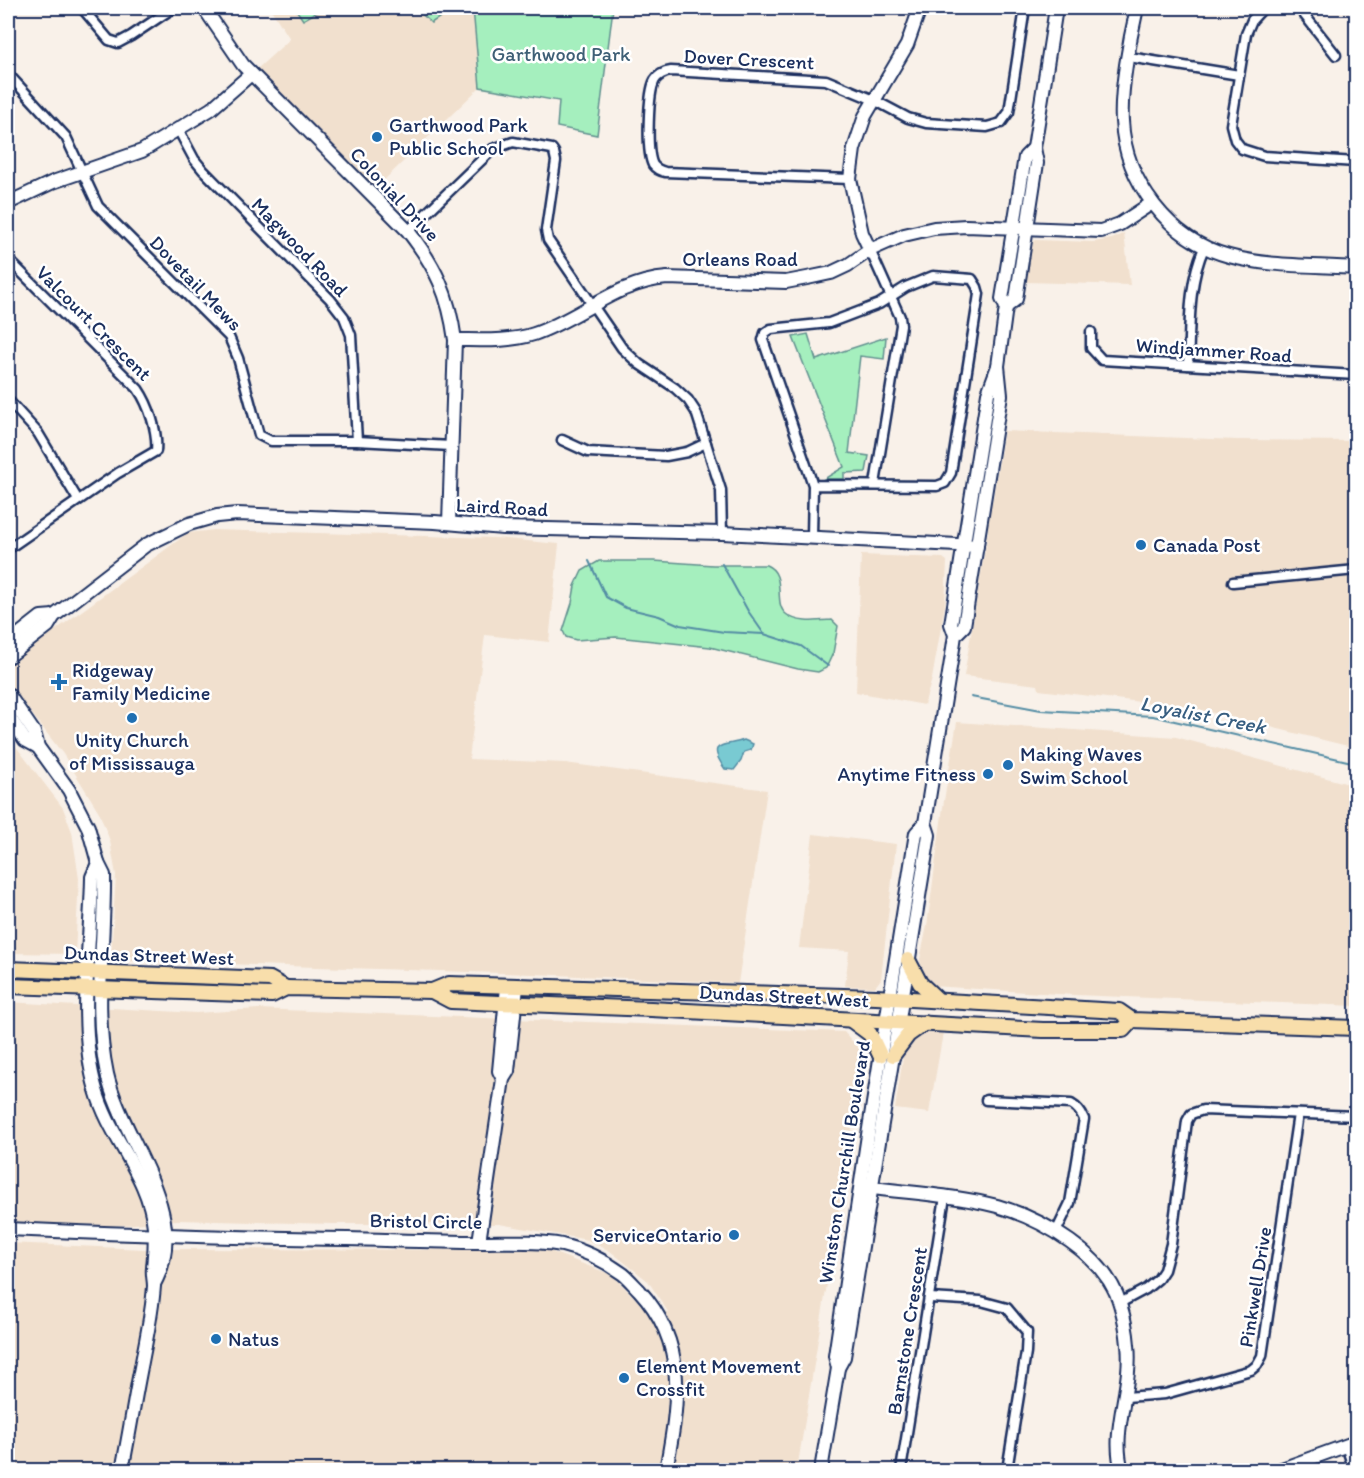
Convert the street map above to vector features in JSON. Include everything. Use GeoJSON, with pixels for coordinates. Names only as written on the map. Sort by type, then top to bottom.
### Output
{"type":"FeatureCollection","features":[{"type":"Feature","properties":{"kind":"main road"},"geometry":{"type":"LineString","coordinates":[[908,960],[920,983],[938,1000]]}},
{"type":"Feature","properties":{"kind":"main road","name":"Dundas Street West"},"geometry":{"type":"LineString","coordinates":[[8,969],[94,980]]}},
{"type":"Feature","properties":{"kind":"main road","name":"Dundas Street West"},"geometry":{"type":"LineString","coordinates":[[8,986],[94,980],[270,979],[286,988],[432,991],[449,984],[896,998],[1119,1011],[1132,1020],[1356,1029]]}},
{"type":"Feature","properties":{"kind":"main road","name":"Dundas Street West"},"geometry":{"type":"LineString","coordinates":[[432,991],[451,1001],[1043,1030],[1123,1030],[1132,1020]]}},
{"type":"Feature","properties":{"kind":"main road"},"geometry":{"type":"LineString","coordinates":[[849,1019],[870,1034],[887,1055],[925,1023]]}},
{"type":"Feature","properties":{"kind":"street"},"geometry":{"type":"LineString","coordinates":[[82,8],[109,40],[118,43],[173,8]]}},
{"type":"Feature","properties":{"kind":"street","name":"Colonial Drive"},"geometry":{"type":"LineString","coordinates":[[204,8],[227,44],[252,74],[408,231],[428,258],[438,278],[453,324],[455,340],[449,524]]}},
{"type":"Feature","properties":{"kind":"street"},"geometry":{"type":"LineString","coordinates":[[875,484],[901,325],[900,317],[862,233],[850,178],[857,135],[865,116],[907,45],[920,8]]}},
{"type":"Feature","properties":{"kind":"street"},"geometry":{"type":"LineString","coordinates":[[874,100],[908,118],[926,123],[987,127],[1001,123],[1009,112],[1025,8]]}},
{"type":"Feature","properties":{"kind":"street","name":"Winston Churchill Boulevard"},"geometry":{"type":"LineString","coordinates":[[1006,307],[1016,299],[1037,163],[1034,148],[1056,8]]}},
{"type":"Feature","properties":{"kind":"street"},"geometry":{"type":"LineString","coordinates":[[1137,8],[1122,108],[1124,137],[1131,165],[1152,203],[1176,228],[1204,248],[1228,256],[1256,261],[1356,268]]}},
{"type":"Feature","properties":{"kind":"street"},"geometry":{"type":"LineString","coordinates":[[1263,8],[1252,20],[1246,34],[1231,125],[1235,140],[1242,149],[1264,156],[1356,162]]}},
{"type":"Feature","properties":{"kind":"street"},"geometry":{"type":"LineString","coordinates":[[1299,8],[1336,55]]}},
{"type":"Feature","properties":{"kind":"street"},"geometry":{"type":"LineString","coordinates":[[1129,57],[1239,75]]}},
{"type":"Feature","properties":{"kind":"street","name":"Dover Crescent"},"geometry":{"type":"LineString","coordinates":[[850,178],[659,170],[653,165],[649,146],[649,116],[653,84],[662,72],[671,71],[826,80],[874,100]]}},
{"type":"Feature","properties":{"kind":"street","name":"Dovetail Mews"},"geometry":{"type":"LineString","coordinates":[[8,74],[66,136],[94,200],[104,213],[229,337],[238,358],[259,435],[271,441],[357,441],[451,446]]}},
{"type":"Feature","properties":{"kind":"street"},"geometry":{"type":"LineString","coordinates":[[8,203],[45,185],[133,155],[211,109],[252,74]]}},
{"type":"Feature","properties":{"kind":"street","name":"Magwood Road"},"geometry":{"type":"LineString","coordinates":[[178,129],[194,159],[203,170],[330,299],[344,317],[351,335],[357,441]]}},
{"type":"Feature","properties":{"kind":"street"},"geometry":{"type":"LineString","coordinates":[[408,231],[492,149],[513,142],[552,149],[556,161],[546,224],[547,236],[622,348],[639,364],[665,380],[687,400],[696,412],[721,490],[722,533]]}},
{"type":"Feature","properties":{"kind":"street","name":"Winston Churchill Boulevard"},"geometry":{"type":"LineString","coordinates":[[896,998],[908,960],[929,835],[925,823],[955,635],[964,626],[970,545],[1001,395],[998,366],[1006,307],[1002,299],[1013,228],[1025,158],[1034,148]]}},
{"type":"Feature","properties":{"kind":"street","name":"Orleans Road"},"geometry":{"type":"LineString","coordinates":[[455,340],[505,340],[532,334],[592,306],[625,287],[647,280],[667,278],[786,282],[831,273],[870,250],[904,235],[934,228],[966,226],[1101,231],[1120,224],[1152,203]]}},
{"type":"Feature","properties":{"kind":"street"},"geometry":{"type":"LineString","coordinates":[[1188,365],[1190,308],[1198,261],[1204,248]]}},
{"type":"Feature","properties":{"kind":"street","name":"Valcourt Crescent"},"geometry":{"type":"LineString","coordinates":[[8,259],[138,388],[147,405],[157,443],[156,451],[118,473],[8,549]]}},
{"type":"Feature","properties":{"kind":"street"},"geometry":{"type":"LineString","coordinates":[[812,537],[813,485],[770,365],[763,337],[771,329],[829,323],[879,304],[906,287],[933,276],[972,279],[978,287],[979,294],[951,473],[945,483],[937,486],[813,485]]}},
{"type":"Feature","properties":{"kind":"street","name":"Windjammer Road"},"geometry":{"type":"LineString","coordinates":[[1091,332],[1091,348],[1102,360],[1356,375]]}},
{"type":"Feature","properties":{"kind":"street"},"geometry":{"type":"LineString","coordinates":[[8,400],[38,433],[78,500]]}},
{"type":"Feature","properties":{"kind":"street"},"geometry":{"type":"LineString","coordinates":[[562,440],[588,452],[666,456],[687,452],[706,443]]}},
{"type":"Feature","properties":{"kind":"street","name":"Laird Road"},"geometry":{"type":"LineString","coordinates":[[8,657],[48,627],[54,616],[146,545],[189,524],[217,516],[237,514],[514,529],[722,533],[970,545]]}},
{"type":"Feature","properties":{"kind":"street"},"geometry":{"type":"LineString","coordinates":[[1233,582],[1356,570]]}},
{"type":"Feature","properties":{"kind":"street","name":"Laird Road"},"geometry":{"type":"LineString","coordinates":[[8,643],[41,617],[54,616]]}},
{"type":"Feature","properties":{"kind":"street"},"geometry":{"type":"LineString","coordinates":[[8,694],[34,732],[38,747],[69,790],[92,838],[98,863],[104,875],[94,980],[107,1074],[163,1214],[160,1234],[162,1270],[154,1284],[149,1325],[122,1470]]}},
{"type":"Feature","properties":{"kind":"street"},"geometry":{"type":"LineString","coordinates":[[8,715],[26,740],[38,747]]}},
{"type":"Feature","properties":{"kind":"street","name":"Winston Churchill Boulevard"},"geometry":{"type":"LineString","coordinates":[[821,1470],[838,1368],[844,1356],[866,1187],[896,998],[916,833],[925,823]]}},
{"type":"Feature","properties":{"kind":"street"},"geometry":{"type":"LineString","coordinates":[[479,1242],[503,1079],[499,1071],[512,987]]}},
{"type":"Feature","properties":{"kind":"street"},"geometry":{"type":"LineString","coordinates":[[986,1100],[1071,1104],[1083,1114],[1070,1203],[1056,1232]]}},
{"type":"Feature","properties":{"kind":"street"},"geometry":{"type":"LineString","coordinates":[[1120,1303],[1146,1289],[1158,1279],[1164,1270],[1171,1244],[1187,1121],[1191,1114],[1203,1110],[1356,1116]]}},
{"type":"Feature","properties":{"kind":"street","name":"Pinkwell Drive"},"geometry":{"type":"LineString","coordinates":[[1126,1397],[1165,1394],[1251,1370],[1257,1365],[1262,1356],[1298,1114]]}},
{"type":"Feature","properties":{"kind":"street"},"geometry":{"type":"LineString","coordinates":[[866,1187],[945,1197],[1010,1210],[1056,1232],[1076,1246],[1105,1275],[1120,1303],[1129,1346],[1126,1397],[1118,1433],[1122,1470]]}},
{"type":"Feature","properties":{"kind":"street","name":"Barnstone Crescent"},"geometry":{"type":"LineString","coordinates":[[901,1470],[945,1197]]}},
{"type":"Feature","properties":{"kind":"street","name":"Bristol Circle"},"geometry":{"type":"LineString","coordinates":[[8,1229],[479,1242],[525,1241],[562,1245],[589,1253],[625,1276],[646,1298],[663,1326],[672,1348],[677,1382],[676,1405],[666,1470]]}},
{"type":"Feature","properties":{"kind":"street"},"geometry":{"type":"LineString","coordinates":[[930,1298],[981,1301],[1007,1308],[1027,1332],[1026,1352],[1007,1470]]}},
{"type":"Feature","properties":{"kind":"street"},"geometry":{"type":"LineString","coordinates":[[1280,1470],[1351,1444],[1354,1470]]}},
{"type":"Feature","properties":{"kind":"shaded area","name":"Garthwood Park Public School"},"geometry":{"type":"Polygon","coordinates":[[[270,8],[473,8],[480,87],[376,188],[257,69],[290,39],[270,8]]]}},
{"type":"Feature","properties":{"kind":"shaded area"},"geometry":{"type":"Polygon","coordinates":[[[1124,233],[1130,285],[1026,282],[1032,243],[1035,240],[1093,242],[1112,239],[1124,233]]]}},
{"type":"Feature","properties":{"kind":"shaded area"},"geometry":{"type":"Polygon","coordinates":[[[1004,431],[1238,440],[1356,441],[1356,748],[1177,704],[1149,703],[1039,690],[1038,685],[964,676],[988,532],[988,512],[993,499],[1004,431]]]}},
{"type":"Feature","properties":{"kind":"shaded area"},"geometry":{"type":"Polygon","coordinates":[[[214,530],[495,538],[559,544],[549,642],[485,635],[469,759],[565,763],[767,790],[738,983],[132,961],[111,956],[116,875],[110,841],[99,812],[63,754],[8,683],[8,665],[188,533],[214,530]]]}},
{"type":"Feature","properties":{"kind":"shaded area"},"geometry":{"type":"Polygon","coordinates":[[[861,555],[943,558],[947,561],[945,604],[932,679],[924,705],[856,692],[861,555]]]}},
{"type":"Feature","properties":{"kind":"shaded area"},"geometry":{"type":"Polygon","coordinates":[[[957,722],[1176,737],[1356,786],[1356,1006],[1074,995],[932,986],[922,975],[920,959],[927,926],[957,722]]]}},
{"type":"Feature","properties":{"kind":"shaded area"},"geometry":{"type":"Polygon","coordinates":[[[8,736],[63,808],[72,832],[79,879],[75,954],[8,953],[8,736]]]}},
{"type":"Feature","properties":{"kind":"shaded area"},"geometry":{"type":"Polygon","coordinates":[[[813,834],[896,844],[881,979],[875,987],[845,986],[849,951],[799,948],[813,834]]]}},
{"type":"Feature","properties":{"kind":"shaded area"},"geometry":{"type":"Polygon","coordinates":[[[8,1002],[196,1013],[258,1009],[844,1032],[860,1050],[856,1104],[797,1470],[8,1470],[8,1243],[144,1249],[547,1250],[612,1275],[646,1309],[668,1312],[648,1281],[610,1251],[588,1240],[499,1224],[333,1224],[177,1220],[112,1226],[8,1221],[8,1002]]]}},
{"type":"Feature","properties":{"kind":"shaded area"},"geometry":{"type":"Polygon","coordinates":[[[925,1033],[943,1033],[929,1113],[895,1109],[904,1051],[916,1037],[925,1033]]]}},
{"type":"Feature","properties":{"kind":"green space"},"geometry":{"type":"Polygon","coordinates":[[[295,8],[324,8],[303,20],[295,8]]]}},
{"type":"Feature","properties":{"kind":"green space"},"geometry":{"type":"Polygon","coordinates":[[[416,8],[448,8],[442,16],[431,23],[416,8]]]}},
{"type":"Feature","properties":{"kind":"green space","name":"Garthwood Park"},"geometry":{"type":"Polygon","coordinates":[[[473,8],[613,8],[597,135],[557,127],[559,101],[480,87],[473,8]]]}},
{"type":"Feature","properties":{"kind":"green space"},"geometry":{"type":"Polygon","coordinates":[[[808,334],[816,360],[886,337],[884,359],[860,356],[849,453],[869,456],[866,472],[844,473],[844,479],[824,479],[844,467],[793,337],[808,334]]]}},
{"type":"Feature","properties":{"kind":"green space"},"geometry":{"type":"Polygon","coordinates":[[[599,561],[766,565],[773,569],[776,575],[780,603],[786,614],[802,621],[832,620],[838,626],[833,653],[826,668],[818,672],[710,647],[616,637],[576,640],[566,637],[563,631],[575,586],[582,571],[599,561]]]}},
{"type":"Feature","properties":{"kind":"water"},"geometry":{"type":"Polygon","coordinates":[[[744,740],[753,744],[751,750],[744,752],[734,770],[725,769],[719,760],[717,749],[720,746],[744,740]]]}},
{"type":"Feature","properties":{"kind":"waterway"},"geometry":{"type":"LineString","coordinates":[[589,561],[606,597],[626,608],[659,616],[680,625],[724,632],[764,634],[801,646],[828,666]]}},
{"type":"Feature","properties":{"kind":"waterway"},"geometry":{"type":"LineString","coordinates":[[722,564],[748,611],[764,634]]}},
{"type":"Feature","properties":{"kind":"waterway","name":"Loyalist Creek"},"geometry":{"type":"LineString","coordinates":[[971,697],[1041,710],[1153,716],[1356,763]]}},
{"type":"Feature","properties":{"kind":"waterway"},"geometry":{"type":"LineString","coordinates":[[1190,714],[1190,723]]}},
{"type":"Feature","properties":{"kind":"place","name":"Garthwood Park Public School"},"geometry":{"type":"Point","coordinates":[377,137]}},
{"type":"Feature","properties":{"kind":"place","name":"Canada Post"},"geometry":{"type":"Point","coordinates":[1141,545]}},
{"type":"Feature","properties":{"kind":"place","name":"Ridgeway Family Medicine"},"geometry":{"type":"Point","coordinates":[59,682]}},
{"type":"Feature","properties":{"kind":"place","name":"Unity Church of Mississauga"},"geometry":{"type":"Point","coordinates":[132,718]}},
{"type":"Feature","properties":{"kind":"place","name":"Making Waves Swim School"},"geometry":{"type":"Point","coordinates":[1008,765]}},
{"type":"Feature","properties":{"kind":"place","name":"Anytime Fitness"},"geometry":{"type":"Point","coordinates":[988,774]}},
{"type":"Feature","properties":{"kind":"place","name":"ServiceOntario"},"geometry":{"type":"Point","coordinates":[734,1235]}},
{"type":"Feature","properties":{"kind":"place","name":"Natus"},"geometry":{"type":"Point","coordinates":[216,1339]}},
{"type":"Feature","properties":{"kind":"place","name":"Element Movement Crossfit"},"geometry":{"type":"Point","coordinates":[624,1378]}}]}
